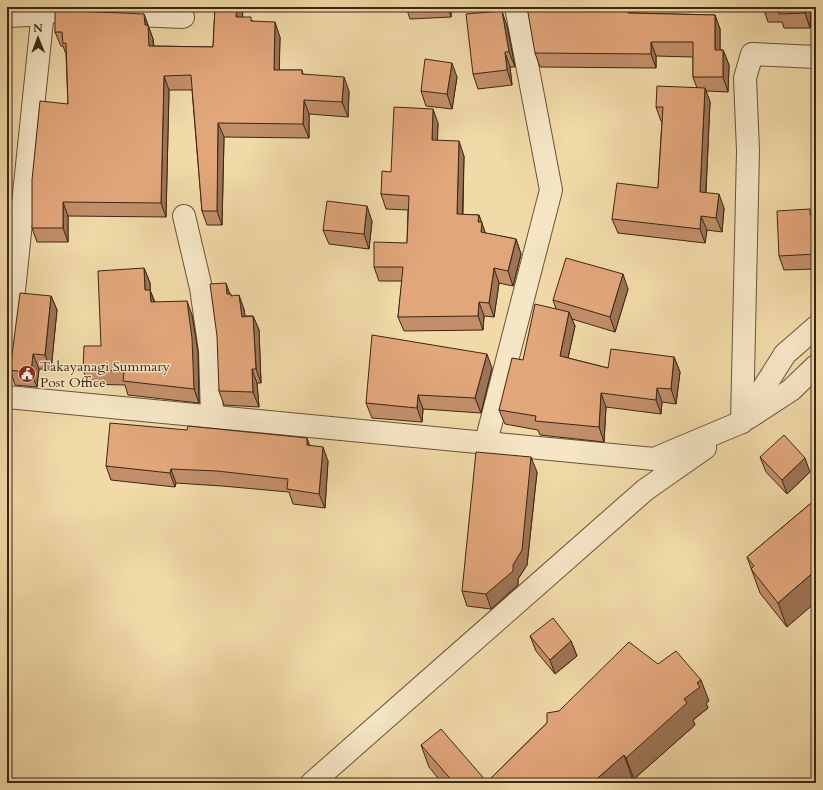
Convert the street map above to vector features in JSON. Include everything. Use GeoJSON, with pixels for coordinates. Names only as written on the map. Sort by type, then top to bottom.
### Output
{"type":"FeatureCollection","features":[{"type":"Feature","properties":{"kind":"street"},"geometry":{"type":"LineString","coordinates":[[486,442],[551,190],[516,7]]}},
{"type":"Feature","properties":{"kind":"street"},"geometry":{"type":"LineString","coordinates":[[7,16],[29,15],[43,9],[183,17]]}},
{"type":"Feature","properties":{"kind":"street"},"geometry":{"type":"LineString","coordinates":[[7,358],[43,9]]}},
{"type":"Feature","properties":{"kind":"street"},"geometry":{"type":"LineString","coordinates":[[742,422],[748,151],[745,78],[752,54],[816,57]]}},
{"type":"Feature","properties":{"kind":"street"},"geometry":{"type":"LineString","coordinates":[[184,216],[201,288],[210,351],[212,416]]}},
{"type":"Feature","properties":{"kind":"street"},"geometry":{"type":"LineString","coordinates":[[7,397],[654,459],[742,422],[785,354],[816,327]]}},
{"type":"Feature","properties":{"kind":"street"},"geometry":{"type":"LineString","coordinates":[[312,783],[644,490],[791,390],[816,366]]}},
{"type":"Feature","properties":{"kind":"building"},"geometry":{"type":"Polygon","coordinates":[[[215,7],[237,7],[236,17],[251,17],[251,21],[275,22],[274,70],[302,70],[302,74],[344,77],[342,102],[304,100],[303,124],[218,123],[217,211],[202,211],[191,75],[164,76],[161,203],[63,202],[63,228],[32,228],[32,180],[40,101],[68,104],[66,43],[63,44],[62,32],[55,32],[55,10],[144,14],[145,25],[148,25],[149,46],[213,47],[215,7]]]}},
{"type":"Feature","properties":{"kind":"building"},"geometry":{"type":"Polygon","coordinates":[[[527,7],[627,7],[628,13],[715,15],[715,50],[723,50],[723,77],[693,77],[693,42],[651,42],[651,54],[535,53],[527,7]]]}},
{"type":"Feature","properties":{"kind":"building"},"geometry":{"type":"Polygon","coordinates":[[[779,7],[805,7],[805,13],[779,14],[779,7]]]}},
{"type":"Feature","properties":{"kind":"building"},"geometry":{"type":"Polygon","coordinates":[[[502,11],[509,52],[505,52],[507,70],[473,74],[466,14],[502,11]]]}},
{"type":"Feature","properties":{"kind":"building"},"geometry":{"type":"Polygon","coordinates":[[[425,59],[452,63],[447,94],[421,91],[425,59]]]}},
{"type":"Feature","properties":{"kind":"building"},"geometry":{"type":"Polygon","coordinates":[[[657,86],[705,88],[700,192],[719,194],[716,218],[701,216],[700,229],[612,219],[617,183],[658,188],[663,107],[656,107],[657,86]]]}},
{"type":"Feature","properties":{"kind":"building"},"geometry":{"type":"Polygon","coordinates":[[[394,107],[433,109],[432,140],[459,141],[457,214],[479,215],[478,222],[482,222],[481,232],[516,239],[508,271],[494,268],[489,303],[479,302],[478,316],[398,317],[403,267],[374,267],[374,242],[407,243],[409,196],[381,194],[382,171],[391,172],[394,107]]]}},
{"type":"Feature","properties":{"kind":"building"},"geometry":{"type":"Polygon","coordinates":[[[327,201],[367,206],[364,234],[323,230],[327,201]]]}},
{"type":"Feature","properties":{"kind":"building"},"geometry":{"type":"Polygon","coordinates":[[[810,209],[810,215],[816,215],[816,254],[779,256],[777,211],[810,209]]]}},
{"type":"Feature","properties":{"kind":"building"},"geometry":{"type":"Polygon","coordinates":[[[566,258],[623,274],[610,317],[553,300],[566,258]]]}},
{"type":"Feature","properties":{"kind":"building"},"geometry":{"type":"Polygon","coordinates":[[[144,268],[145,290],[150,290],[151,302],[187,301],[192,338],[194,389],[123,381],[124,371],[83,370],[84,346],[101,346],[98,271],[144,268]]]}},
{"type":"Feature","properties":{"kind":"building"},"geometry":{"type":"Polygon","coordinates":[[[226,283],[227,294],[231,294],[231,296],[239,295],[242,317],[253,316],[256,369],[252,369],[253,392],[219,391],[217,336],[210,284],[226,283]]]}},
{"type":"Feature","properties":{"kind":"building"},"geometry":{"type":"Polygon","coordinates":[[[20,293],[51,296],[45,355],[33,354],[31,373],[10,370],[20,293]]]}},
{"type":"Feature","properties":{"kind":"building"},"geometry":{"type":"Polygon","coordinates":[[[535,304],[569,312],[560,356],[608,368],[611,349],[674,357],[671,389],[657,388],[656,400],[601,393],[599,427],[535,421],[536,416],[499,410],[512,358],[523,360],[535,304]]]}},
{"type":"Feature","properties":{"kind":"building"},"geometry":{"type":"Polygon","coordinates":[[[372,335],[487,354],[475,398],[418,395],[417,408],[366,403],[372,335]]]}},
{"type":"Feature","properties":{"kind":"building"},"geometry":{"type":"Polygon","coordinates":[[[110,423],[187,430],[188,426],[307,438],[307,445],[323,447],[319,494],[287,489],[288,479],[217,471],[171,469],[170,473],[106,466],[110,423]]]}},
{"type":"Feature","properties":{"kind":"building"},"geometry":{"type":"Polygon","coordinates":[[[784,435],[805,458],[782,480],[760,457],[784,435]]]}},
{"type":"Feature","properties":{"kind":"building"},"geometry":{"type":"Polygon","coordinates":[[[476,452],[531,457],[522,550],[513,565],[513,571],[486,594],[462,591],[476,452]]]}},
{"type":"Feature","properties":{"kind":"building"},"geometry":{"type":"Polygon","coordinates":[[[816,499],[816,570],[778,603],[751,569],[754,566],[747,557],[816,499]]]}},
{"type":"Feature","properties":{"kind":"building"},"geometry":{"type":"Polygon","coordinates":[[[553,618],[571,641],[550,660],[530,636],[553,618]]]}},
{"type":"Feature","properties":{"kind":"building"},"geometry":{"type":"Polygon","coordinates":[[[629,642],[658,664],[676,651],[701,680],[697,683],[700,687],[684,699],[687,703],[626,758],[624,755],[592,783],[454,783],[421,745],[441,729],[487,782],[547,723],[547,713],[559,711],[629,642]]]}},
{"type":"Feature","properties":{"kind":"place","name":"Takayanagi Summary Post Office"},"geometry":{"type":"Point","coordinates":[27,374]}}]}
